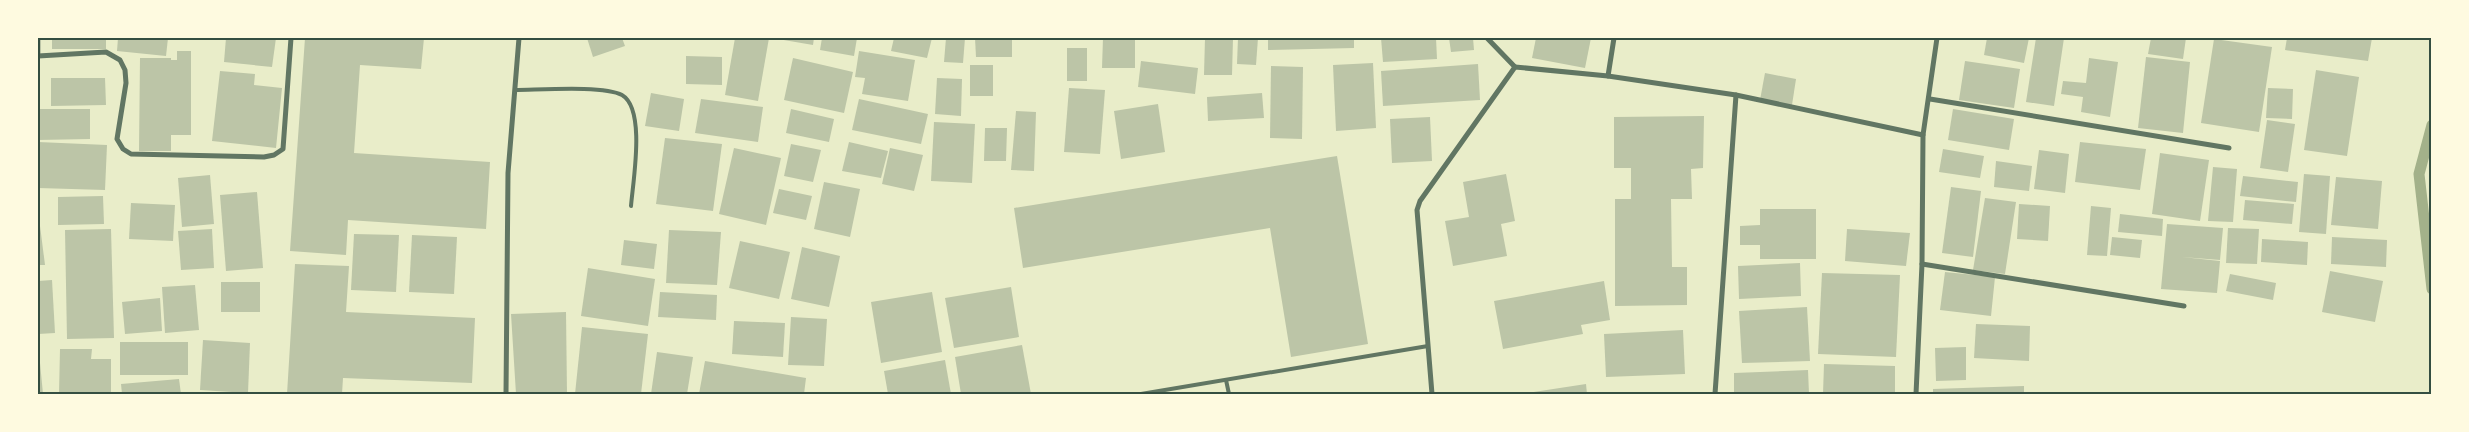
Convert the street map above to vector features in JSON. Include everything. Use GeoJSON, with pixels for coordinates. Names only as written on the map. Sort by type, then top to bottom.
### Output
{"type":"FeatureCollection","features":[{"type":"Feature","properties":{"kind":"street"},"geometry":{"type":"LineString","coordinates":[[38,56],[106,52],[120,60],[125,70],[126,83],[118,140],[123,149],[131,154],[264,157],[274,155],[283,149],[291,38]]}},
{"type":"Feature","properties":{"kind":"street"},"geometry":{"type":"LineString","coordinates":[[506,394],[508,173],[519,38]]}},
{"type":"Feature","properties":{"kind":"street"},"geometry":{"type":"LineString","coordinates":[[1487,38],[1515,67],[1608,76],[1736,95],[1923,135]]}},
{"type":"Feature","properties":{"kind":"street"},"geometry":{"type":"LineString","coordinates":[[1608,76],[1614,38]]}},
{"type":"Feature","properties":{"kind":"street"},"geometry":{"type":"LineString","coordinates":[[1916,394],[1922,264],[1923,135],[1930,99],[1937,38]]}},
{"type":"Feature","properties":{"kind":"street"},"geometry":{"type":"LineString","coordinates":[[1432,394],[1417,210],[1420,201],[1515,67]]}},
{"type":"Feature","properties":{"kind":"street"},"geometry":{"type":"LineString","coordinates":[[1715,394],[1736,95]]}},
{"type":"Feature","properties":{"kind":"street"},"geometry":{"type":"LineString","coordinates":[[1930,99],[2229,148]]}},
{"type":"Feature","properties":{"kind":"street"},"geometry":{"type":"LineString","coordinates":[[1922,264],[2184,306]]}},
{"type":"Feature","properties":{"kind":"lane"},"geometry":{"type":"LineString","coordinates":[[515,90],[605,90],[622,95],[629,102],[634,116],[636,134],[631,206]]}},
{"type":"Feature","properties":{"kind":"lane"},"geometry":{"type":"LineString","coordinates":[[1141,394],[1428,346]]}},
{"type":"Feature","properties":{"kind":"lane"},"geometry":{"type":"LineString","coordinates":[[1226,380],[1229,394]]}},
{"type":"Feature","properties":{"kind":"building"},"geometry":{"type":"Polygon","coordinates":[[[38,38],[41,38],[41,55],[38,55],[38,38]]]}},
{"type":"Feature","properties":{"kind":"building"},"geometry":{"type":"Polygon","coordinates":[[[52,38],[106,38],[106,49],[52,49],[52,38]]]}},
{"type":"Feature","properties":{"kind":"building"},"geometry":{"type":"Polygon","coordinates":[[[118,38],[168,38],[166,56],[117,51],[118,38]]]}},
{"type":"Feature","properties":{"kind":"building"},"geometry":{"type":"Polygon","coordinates":[[[226,38],[276,38],[272,67],[224,62],[226,38]]]}},
{"type":"Feature","properties":{"kind":"building"},"geometry":{"type":"Polygon","coordinates":[[[305,38],[424,38],[421,69],[360,65],[354,153],[490,162],[486,229],[348,220],[346,255],[290,251],[305,38]]]}},
{"type":"Feature","properties":{"kind":"building"},"geometry":{"type":"Polygon","coordinates":[[[587,38],[622,38],[625,46],[593,57],[587,38]]]}},
{"type":"Feature","properties":{"kind":"building"},"geometry":{"type":"Polygon","coordinates":[[[735,38],[769,38],[758,101],[725,95],[735,38]]]}},
{"type":"Feature","properties":{"kind":"building"},"geometry":{"type":"Polygon","coordinates":[[[772,38],[814,38],[813,45],[772,38]]]}},
{"type":"Feature","properties":{"kind":"building"},"geometry":{"type":"Polygon","coordinates":[[[822,38],[857,38],[854,56],[820,50],[822,38]]]}},
{"type":"Feature","properties":{"kind":"building"},"geometry":{"type":"Polygon","coordinates":[[[894,38],[932,38],[927,58],[891,51],[894,38]]]}},
{"type":"Feature","properties":{"kind":"building"},"geometry":{"type":"Polygon","coordinates":[[[946,38],[965,38],[963,63],[944,62],[946,38]]]}},
{"type":"Feature","properties":{"kind":"building"},"geometry":{"type":"Polygon","coordinates":[[[975,38],[1012,38],[1012,57],[976,57],[975,38]]]}},
{"type":"Feature","properties":{"kind":"building"},"geometry":{"type":"Polygon","coordinates":[[[1103,38],[1135,38],[1135,68],[1102,68],[1103,38]]]}},
{"type":"Feature","properties":{"kind":"building"},"geometry":{"type":"Polygon","coordinates":[[[1205,38],[1233,38],[1232,75],[1204,75],[1205,38]]]}},
{"type":"Feature","properties":{"kind":"building"},"geometry":{"type":"Polygon","coordinates":[[[1238,38],[1258,38],[1256,65],[1237,64],[1238,38]]]}},
{"type":"Feature","properties":{"kind":"building"},"geometry":{"type":"Polygon","coordinates":[[[1268,38],[1354,38],[1354,48],[1268,50],[1268,38]]]}},
{"type":"Feature","properties":{"kind":"building"},"geometry":{"type":"Polygon","coordinates":[[[1381,38],[1436,38],[1437,59],[1383,62],[1381,38]]]}},
{"type":"Feature","properties":{"kind":"building"},"geometry":{"type":"Polygon","coordinates":[[[1449,38],[1473,38],[1474,50],[1451,52],[1449,38]]]}},
{"type":"Feature","properties":{"kind":"building"},"geometry":{"type":"Polygon","coordinates":[[[1536,38],[1591,38],[1585,68],[1532,58],[1536,38]]]}},
{"type":"Feature","properties":{"kind":"building"},"geometry":{"type":"Polygon","coordinates":[[[1987,38],[2029,38],[2024,63],[1984,55],[1987,38]]]}},
{"type":"Feature","properties":{"kind":"building"},"geometry":{"type":"Polygon","coordinates":[[[2036,38],[2064,38],[2054,106],[2026,102],[2036,38]]]}},
{"type":"Feature","properties":{"kind":"building"},"geometry":{"type":"Polygon","coordinates":[[[2151,38],[2186,38],[2183,59],[2148,54],[2151,38]]]}},
{"type":"Feature","properties":{"kind":"building"},"geometry":{"type":"Polygon","coordinates":[[[2287,38],[2372,38],[2368,61],[2285,50],[2287,38]]]}},
{"type":"Feature","properties":{"kind":"building"},"geometry":{"type":"Polygon","coordinates":[[[2214,39],[2272,47],[2259,132],[2201,123],[2214,39]]]}},
{"type":"Feature","properties":{"kind":"building"},"geometry":{"type":"Polygon","coordinates":[[[1067,48],[1087,48],[1087,81],[1067,81],[1067,48]]]}},
{"type":"Feature","properties":{"kind":"building"},"geometry":{"type":"Polygon","coordinates":[[[177,51],[191,51],[191,135],[171,135],[171,151],[139,151],[140,58],[171,58],[171,60],[177,60],[177,51]]]}},
{"type":"Feature","properties":{"kind":"building"},"geometry":{"type":"Polygon","coordinates":[[[859,51],[915,60],[908,101],[862,94],[865,78],[855,77],[859,51]]]}},
{"type":"Feature","properties":{"kind":"building"},"geometry":{"type":"Polygon","coordinates":[[[686,56],[722,57],[722,85],[686,84],[686,56]]]}},
{"type":"Feature","properties":{"kind":"building"},"geometry":{"type":"Polygon","coordinates":[[[2146,57],[2190,62],[2183,133],[2138,128],[2146,57]]]}},
{"type":"Feature","properties":{"kind":"building"},"geometry":{"type":"Polygon","coordinates":[[[793,58],[853,72],[844,113],[784,100],[793,58]]]}},
{"type":"Feature","properties":{"kind":"building"},"geometry":{"type":"Polygon","coordinates":[[[2089,58],[2118,62],[2110,117],[2081,112],[2083,97],[2061,94],[2063,81],[2086,83],[2089,58]]]}},
{"type":"Feature","properties":{"kind":"building"},"geometry":{"type":"Polygon","coordinates":[[[1141,61],[1198,68],[1195,94],[1138,87],[1141,61]]]}},
{"type":"Feature","properties":{"kind":"building"},"geometry":{"type":"Polygon","coordinates":[[[1965,61],[2020,69],[2014,108],[1959,100],[1965,61]]]}},
{"type":"Feature","properties":{"kind":"building"},"geometry":{"type":"Polygon","coordinates":[[[1373,63],[1376,128],[1336,131],[1333,65],[1373,63]]]}},
{"type":"Feature","properties":{"kind":"building"},"geometry":{"type":"Polygon","coordinates":[[[1478,64],[1480,100],[1383,106],[1381,71],[1478,64]]]}},
{"type":"Feature","properties":{"kind":"building"},"geometry":{"type":"Polygon","coordinates":[[[970,65],[993,65],[993,96],[970,96],[970,65]]]}},
{"type":"Feature","properties":{"kind":"building"},"geometry":{"type":"Polygon","coordinates":[[[1271,66],[1303,67],[1302,139],[1270,138],[1271,66]]]}},
{"type":"Feature","properties":{"kind":"building"},"geometry":{"type":"Polygon","coordinates":[[[2316,70],[2359,77],[2347,156],[2304,150],[2316,70]]]}},
{"type":"Feature","properties":{"kind":"building"},"geometry":{"type":"Polygon","coordinates":[[[220,71],[255,74],[254,85],[282,88],[276,148],[212,141],[220,71]]]}},
{"type":"Feature","properties":{"kind":"building"},"geometry":{"type":"Polygon","coordinates":[[[1765,73],[1796,79],[1792,105],[1760,100],[1765,73]]]}},
{"type":"Feature","properties":{"kind":"building"},"geometry":{"type":"Polygon","coordinates":[[[51,78],[105,78],[106,105],[51,106],[51,78]]]}},
{"type":"Feature","properties":{"kind":"building"},"geometry":{"type":"Polygon","coordinates":[[[937,78],[962,79],[961,116],[935,114],[937,78]]]}},
{"type":"Feature","properties":{"kind":"building"},"geometry":{"type":"Polygon","coordinates":[[[1069,88],[1105,90],[1100,154],[1064,152],[1069,88]]]}},
{"type":"Feature","properties":{"kind":"building"},"geometry":{"type":"Polygon","coordinates":[[[2268,88],[2293,89],[2292,119],[2266,118],[2268,88]]]}},
{"type":"Feature","properties":{"kind":"building"},"geometry":{"type":"Polygon","coordinates":[[[651,93],[684,99],[679,131],[645,126],[651,93]]]}},
{"type":"Feature","properties":{"kind":"building"},"geometry":{"type":"Polygon","coordinates":[[[1262,93],[1264,118],[1208,121],[1207,97],[1262,93]]]}},
{"type":"Feature","properties":{"kind":"building"},"geometry":{"type":"Polygon","coordinates":[[[701,99],[763,107],[758,142],[695,133],[701,99]]]}},
{"type":"Feature","properties":{"kind":"building"},"geometry":{"type":"Polygon","coordinates":[[[859,99],[928,114],[921,144],[852,130],[859,99]]]}},
{"type":"Feature","properties":{"kind":"building"},"geometry":{"type":"Polygon","coordinates":[[[1158,104],[1165,152],[1121,159],[1114,111],[1158,104]]]}},
{"type":"Feature","properties":{"kind":"building"},"geometry":{"type":"Polygon","coordinates":[[[38,109],[90,109],[90,139],[38,140],[38,109]]]}},
{"type":"Feature","properties":{"kind":"building"},"geometry":{"type":"Polygon","coordinates":[[[791,109],[834,119],[829,142],[786,133],[791,109]]]}},
{"type":"Feature","properties":{"kind":"building"},"geometry":{"type":"Polygon","coordinates":[[[1953,109],[2014,119],[2009,150],[1948,140],[1953,109]]]}},
{"type":"Feature","properties":{"kind":"building"},"geometry":{"type":"Polygon","coordinates":[[[1016,111],[1036,112],[1034,171],[1011,170],[1016,111]]]}},
{"type":"Feature","properties":{"kind":"building"},"geometry":{"type":"Polygon","coordinates":[[[1704,116],[1703,168],[1691,169],[1692,199],[1671,199],[1672,267],[1687,267],[1687,305],[1615,306],[1615,199],[1631,199],[1631,168],[1614,168],[1614,117],[1704,116]]]}},
{"type":"Feature","properties":{"kind":"building"},"geometry":{"type":"Polygon","coordinates":[[[1430,117],[1432,161],[1392,163],[1390,119],[1430,117]]]}},
{"type":"Feature","properties":{"kind":"building"},"geometry":{"type":"Polygon","coordinates":[[[2267,120],[2295,124],[2288,172],[2260,168],[2267,120]]]}},
{"type":"Feature","properties":{"kind":"building"},"geometry":{"type":"Polygon","coordinates":[[[934,122],[975,124],[972,183],[931,181],[934,122]]]}},
{"type":"Feature","properties":{"kind":"building"},"geometry":{"type":"Polygon","coordinates":[[[985,128],[1007,128],[1006,161],[984,161],[985,128]]]}},
{"type":"Feature","properties":{"kind":"building"},"geometry":{"type":"Polygon","coordinates":[[[665,138],[722,144],[713,211],[656,204],[665,138]]]}},
{"type":"Feature","properties":{"kind":"building"},"geometry":{"type":"Polygon","coordinates":[[[38,142],[107,145],[105,190],[38,188],[38,142]]]}},
{"type":"Feature","properties":{"kind":"building"},"geometry":{"type":"Polygon","coordinates":[[[849,142],[888,151],[881,178],[842,171],[849,142]]]}},
{"type":"Feature","properties":{"kind":"building"},"geometry":{"type":"Polygon","coordinates":[[[2080,142],[2146,149],[2140,190],[2075,182],[2080,142]]]}},
{"type":"Feature","properties":{"kind":"building"},"geometry":{"type":"Polygon","coordinates":[[[791,144],[821,150],[813,182],[784,176],[791,144]]]}},
{"type":"Feature","properties":{"kind":"building"},"geometry":{"type":"Polygon","coordinates":[[[734,148],[781,158],[766,225],[719,214],[734,148]]]}},
{"type":"Feature","properties":{"kind":"building"},"geometry":{"type":"Polygon","coordinates":[[[890,148],[923,155],[914,191],[882,184],[890,148]]]}},
{"type":"Feature","properties":{"kind":"building"},"geometry":{"type":"Polygon","coordinates":[[[1943,149],[1984,156],[1980,178],[1939,172],[1943,149]]]}},
{"type":"Feature","properties":{"kind":"building"},"geometry":{"type":"Polygon","coordinates":[[[2039,150],[2069,154],[2065,193],[2034,189],[2039,150]]]}},
{"type":"Feature","properties":{"kind":"building"},"geometry":{"type":"Polygon","coordinates":[[[2160,153],[2209,160],[2200,221],[2152,214],[2160,153]]]}},
{"type":"Feature","properties":{"kind":"building"},"geometry":{"type":"Polygon","coordinates":[[[1337,156],[1368,344],[1291,357],[1270,228],[1023,268],[1014,208],[1337,156]]]}},
{"type":"Feature","properties":{"kind":"building"},"geometry":{"type":"Polygon","coordinates":[[[1996,161],[2032,166],[2029,191],[1994,187],[1996,161]]]}},
{"type":"Feature","properties":{"kind":"building"},"geometry":{"type":"Polygon","coordinates":[[[2213,167],[2237,169],[2233,222],[2208,221],[2213,167]]]}},
{"type":"Feature","properties":{"kind":"building"},"geometry":{"type":"Polygon","coordinates":[[[1506,174],[1515,221],[1501,224],[1507,256],[1453,266],[1445,221],[1469,217],[1463,182],[1506,174]]]}},
{"type":"Feature","properties":{"kind":"building"},"geometry":{"type":"Polygon","coordinates":[[[2304,174],[2330,176],[2326,234],[2299,232],[2304,174]]]}},
{"type":"Feature","properties":{"kind":"building"},"geometry":{"type":"Polygon","coordinates":[[[210,175],[214,224],[182,227],[178,178],[210,175]]]}},
{"type":"Feature","properties":{"kind":"building"},"geometry":{"type":"Polygon","coordinates":[[[2243,176],[2298,182],[2296,202],[2240,196],[2243,176]]]}},
{"type":"Feature","properties":{"kind":"building"},"geometry":{"type":"Polygon","coordinates":[[[2336,177],[2382,181],[2378,229],[2331,225],[2336,177]]]}},
{"type":"Feature","properties":{"kind":"building"},"geometry":{"type":"Polygon","coordinates":[[[824,182],[860,189],[850,237],[814,229],[824,182]]]}},
{"type":"Feature","properties":{"kind":"building"},"geometry":{"type":"Polygon","coordinates":[[[1951,187],[1981,191],[1973,257],[1942,253],[1951,187]]]}},
{"type":"Feature","properties":{"kind":"building"},"geometry":{"type":"Polygon","coordinates":[[[779,189],[812,196],[806,220],[773,213],[779,189]]]}},
{"type":"Feature","properties":{"kind":"building"},"geometry":{"type":"Polygon","coordinates":[[[257,192],[263,268],[226,271],[220,195],[257,192]]]}},
{"type":"Feature","properties":{"kind":"building"},"geometry":{"type":"Polygon","coordinates":[[[103,196],[104,224],[58,225],[58,197],[103,196]]]}},
{"type":"Feature","properties":{"kind":"building"},"geometry":{"type":"Polygon","coordinates":[[[1985,198],[2016,202],[2005,274],[1973,270],[1985,198]]]}},
{"type":"Feature","properties":{"kind":"building"},"geometry":{"type":"Polygon","coordinates":[[[2245,200],[2294,204],[2292,224],[2243,220],[2245,200]]]}},
{"type":"Feature","properties":{"kind":"building"},"geometry":{"type":"Polygon","coordinates":[[[131,203],[175,205],[173,241],[129,239],[131,203]]]}},
{"type":"Feature","properties":{"kind":"building"},"geometry":{"type":"Polygon","coordinates":[[[2019,204],[2050,206],[2048,241],[2017,239],[2019,204]]]}},
{"type":"Feature","properties":{"kind":"building"},"geometry":{"type":"Polygon","coordinates":[[[2091,206],[2111,208],[2107,256],[2087,255],[2091,206]]]}},
{"type":"Feature","properties":{"kind":"building"},"geometry":{"type":"Polygon","coordinates":[[[1760,209],[1816,209],[1816,259],[1760,259],[1760,245],[1740,245],[1740,226],[1760,225],[1760,209]]]}},
{"type":"Feature","properties":{"kind":"building"},"geometry":{"type":"Polygon","coordinates":[[[2120,214],[2163,219],[2162,236],[2118,232],[2120,214]]]}},
{"type":"Feature","properties":{"kind":"building"},"geometry":{"type":"Polygon","coordinates":[[[39,218],[45,265],[38,265],[39,218]]]}},
{"type":"Feature","properties":{"kind":"building"},"geometry":{"type":"Polygon","coordinates":[[[2167,224],[2223,228],[2220,260],[2182,257],[2220,261],[2217,293],[2161,289],[2167,224]]]}},
{"type":"Feature","properties":{"kind":"building"},"geometry":{"type":"Polygon","coordinates":[[[2228,228],[2259,229],[2257,264],[2226,263],[2228,228]]]}},
{"type":"Feature","properties":{"kind":"building"},"geometry":{"type":"Polygon","coordinates":[[[111,229],[114,338],[67,339],[65,230],[111,229]]]}},
{"type":"Feature","properties":{"kind":"building"},"geometry":{"type":"Polygon","coordinates":[[[212,229],[214,268],[181,270],[178,231],[212,229]]]}},
{"type":"Feature","properties":{"kind":"building"},"geometry":{"type":"Polygon","coordinates":[[[1847,229],[1910,233],[1906,266],[1845,261],[1847,229]]]}},
{"type":"Feature","properties":{"kind":"building"},"geometry":{"type":"Polygon","coordinates":[[[669,230],[721,232],[717,285],[666,283],[669,230]]]}},
{"type":"Feature","properties":{"kind":"building"},"geometry":{"type":"Polygon","coordinates":[[[354,234],[399,235],[396,292],[351,290],[354,234]]]}},
{"type":"Feature","properties":{"kind":"building"},"geometry":{"type":"Polygon","coordinates":[[[412,235],[457,237],[454,294],[409,292],[412,235]]]}},
{"type":"Feature","properties":{"kind":"building"},"geometry":{"type":"Polygon","coordinates":[[[2112,237],[2142,240],[2140,258],[2110,255],[2112,237]]]}},
{"type":"Feature","properties":{"kind":"building"},"geometry":{"type":"Polygon","coordinates":[[[2332,237],[2387,240],[2386,267],[2331,264],[2332,237]]]}},
{"type":"Feature","properties":{"kind":"building"},"geometry":{"type":"Polygon","coordinates":[[[2262,239],[2308,242],[2307,265],[2261,262],[2262,239]]]}},
{"type":"Feature","properties":{"kind":"building"},"geometry":{"type":"Polygon","coordinates":[[[624,240],[657,244],[654,269],[621,265],[624,240]]]}},
{"type":"Feature","properties":{"kind":"building"},"geometry":{"type":"Polygon","coordinates":[[[740,241],[790,252],[779,299],[729,288],[740,241]]]}},
{"type":"Feature","properties":{"kind":"building"},"geometry":{"type":"Polygon","coordinates":[[[802,247],[840,256],[829,307],[791,299],[802,247]]]}},
{"type":"Feature","properties":{"kind":"building"},"geometry":{"type":"Polygon","coordinates":[[[1800,263],[1801,296],[1739,299],[1738,266],[1800,263]]]}},
{"type":"Feature","properties":{"kind":"building"},"geometry":{"type":"Polygon","coordinates":[[[295,264],[349,266],[346,312],[475,318],[472,383],[343,378],[342,394],[287,394],[295,264]]]}},
{"type":"Feature","properties":{"kind":"building"},"geometry":{"type":"Polygon","coordinates":[[[588,268],[655,279],[648,326],[581,316],[588,268]]]}},
{"type":"Feature","properties":{"kind":"building"},"geometry":{"type":"Polygon","coordinates":[[[2330,271],[2383,281],[2375,322],[2322,312],[2330,271]]]}},
{"type":"Feature","properties":{"kind":"building"},"geometry":{"type":"Polygon","coordinates":[[[1945,272],[1995,277],[1991,316],[1940,310],[1945,272]]]}},
{"type":"Feature","properties":{"kind":"building"},"geometry":{"type":"Polygon","coordinates":[[[1822,273],[1900,275],[1896,357],[1818,354],[1822,273]]]}},
{"type":"Feature","properties":{"kind":"building"},"geometry":{"type":"Polygon","coordinates":[[[2230,274],[2276,283],[2273,300],[2226,291],[2230,274]]]}},
{"type":"Feature","properties":{"kind":"building"},"geometry":{"type":"Polygon","coordinates":[[[52,280],[55,333],[38,334],[38,281],[52,280]]]}},
{"type":"Feature","properties":{"kind":"building"},"geometry":{"type":"Polygon","coordinates":[[[1604,281],[1610,320],[1581,325],[1583,334],[1503,349],[1494,301],[1604,281]]]}},
{"type":"Feature","properties":{"kind":"building"},"geometry":{"type":"Polygon","coordinates":[[[221,282],[260,282],[260,312],[221,312],[221,282]]]}},
{"type":"Feature","properties":{"kind":"building"},"geometry":{"type":"Polygon","coordinates":[[[195,285],[199,330],[165,333],[162,287],[195,285]]]}},
{"type":"Feature","properties":{"kind":"building"},"geometry":{"type":"Polygon","coordinates":[[[1011,287],[1019,337],[954,348],[945,298],[1011,287]]]}},
{"type":"Feature","properties":{"kind":"building"},"geometry":{"type":"Polygon","coordinates":[[[660,292],[717,295],[716,320],[658,317],[660,292]]]}},
{"type":"Feature","properties":{"kind":"building"},"geometry":{"type":"Polygon","coordinates":[[[932,292],[942,352],[881,363],[871,302],[932,292]]]}},
{"type":"Feature","properties":{"kind":"building"},"geometry":{"type":"Polygon","coordinates":[[[160,298],[162,331],[125,334],[122,302],[160,298]]]}},
{"type":"Feature","properties":{"kind":"building"},"geometry":{"type":"Polygon","coordinates":[[[1807,307],[1810,361],[1742,363],[1739,311],[1807,307]]]}},
{"type":"Feature","properties":{"kind":"building"},"geometry":{"type":"Polygon","coordinates":[[[566,312],[567,394],[516,394],[511,314],[566,312]]]}},
{"type":"Feature","properties":{"kind":"building"},"geometry":{"type":"Polygon","coordinates":[[[791,317],[827,319],[824,366],[788,365],[791,317]]]}},
{"type":"Feature","properties":{"kind":"building"},"geometry":{"type":"Polygon","coordinates":[[[734,321],[785,323],[783,357],[732,354],[734,321]]]}},
{"type":"Feature","properties":{"kind":"building"},"geometry":{"type":"Polygon","coordinates":[[[1976,324],[2030,326],[2029,361],[1974,358],[1976,324]]]}},
{"type":"Feature","properties":{"kind":"building"},"geometry":{"type":"Polygon","coordinates":[[[582,327],[648,334],[641,394],[575,394],[582,327]]]}},
{"type":"Feature","properties":{"kind":"building"},"geometry":{"type":"Polygon","coordinates":[[[1683,330],[1685,374],[1606,377],[1604,334],[1683,330]]]}},
{"type":"Feature","properties":{"kind":"building"},"geometry":{"type":"Polygon","coordinates":[[[203,340],[250,343],[248,393],[200,390],[203,340]]]}},
{"type":"Feature","properties":{"kind":"building"},"geometry":{"type":"Polygon","coordinates":[[[120,342],[188,342],[188,375],[120,375],[120,342]]]}},
{"type":"Feature","properties":{"kind":"building"},"geometry":{"type":"Polygon","coordinates":[[[1022,345],[1031,394],[961,394],[955,357],[1022,345]]]}},
{"type":"Feature","properties":{"kind":"building"},"geometry":{"type":"Polygon","coordinates":[[[1966,347],[1966,380],[1936,381],[1935,348],[1966,347]]]}},
{"type":"Feature","properties":{"kind":"building"},"geometry":{"type":"Polygon","coordinates":[[[60,349],[92,349],[91,359],[111,359],[111,394],[59,394],[60,349]]]}},
{"type":"Feature","properties":{"kind":"building"},"geometry":{"type":"Polygon","coordinates":[[[657,352],[693,357],[687,394],[651,394],[657,352]]]}},
{"type":"Feature","properties":{"kind":"building"},"geometry":{"type":"Polygon","coordinates":[[[945,360],[951,394],[888,394],[884,371],[945,360]]]}},
{"type":"Feature","properties":{"kind":"building"},"geometry":{"type":"Polygon","coordinates":[[[705,361],[806,378],[804,394],[699,394],[705,361]]]}},
{"type":"Feature","properties":{"kind":"building"},"geometry":{"type":"Polygon","coordinates":[[[38,363],[40,363],[43,394],[38,394],[38,363]]]}},
{"type":"Feature","properties":{"kind":"building"},"geometry":{"type":"Polygon","coordinates":[[[1824,364],[1895,366],[1895,394],[1823,394],[1824,364]]]}},
{"type":"Feature","properties":{"kind":"building"},"geometry":{"type":"Polygon","coordinates":[[[1808,370],[1809,394],[1734,394],[1734,373],[1808,370]]]}},
{"type":"Feature","properties":{"kind":"building"},"geometry":{"type":"Polygon","coordinates":[[[179,379],[181,394],[122,394],[121,384],[179,379]]]}},
{"type":"Feature","properties":{"kind":"building"},"geometry":{"type":"Polygon","coordinates":[[[1586,384],[1587,394],[1527,394],[1527,393],[1586,384]]]}},
{"type":"Feature","properties":{"kind":"building"},"geometry":{"type":"Polygon","coordinates":[[[2024,386],[2024,394],[1933,394],[1933,389],[2024,386]]]}},
{"type":"Feature","properties":{"kind":"waterway"},"geometry":{"type":"LineString","coordinates":[[2432,125],[2419,174],[2432,289]]}}]}
